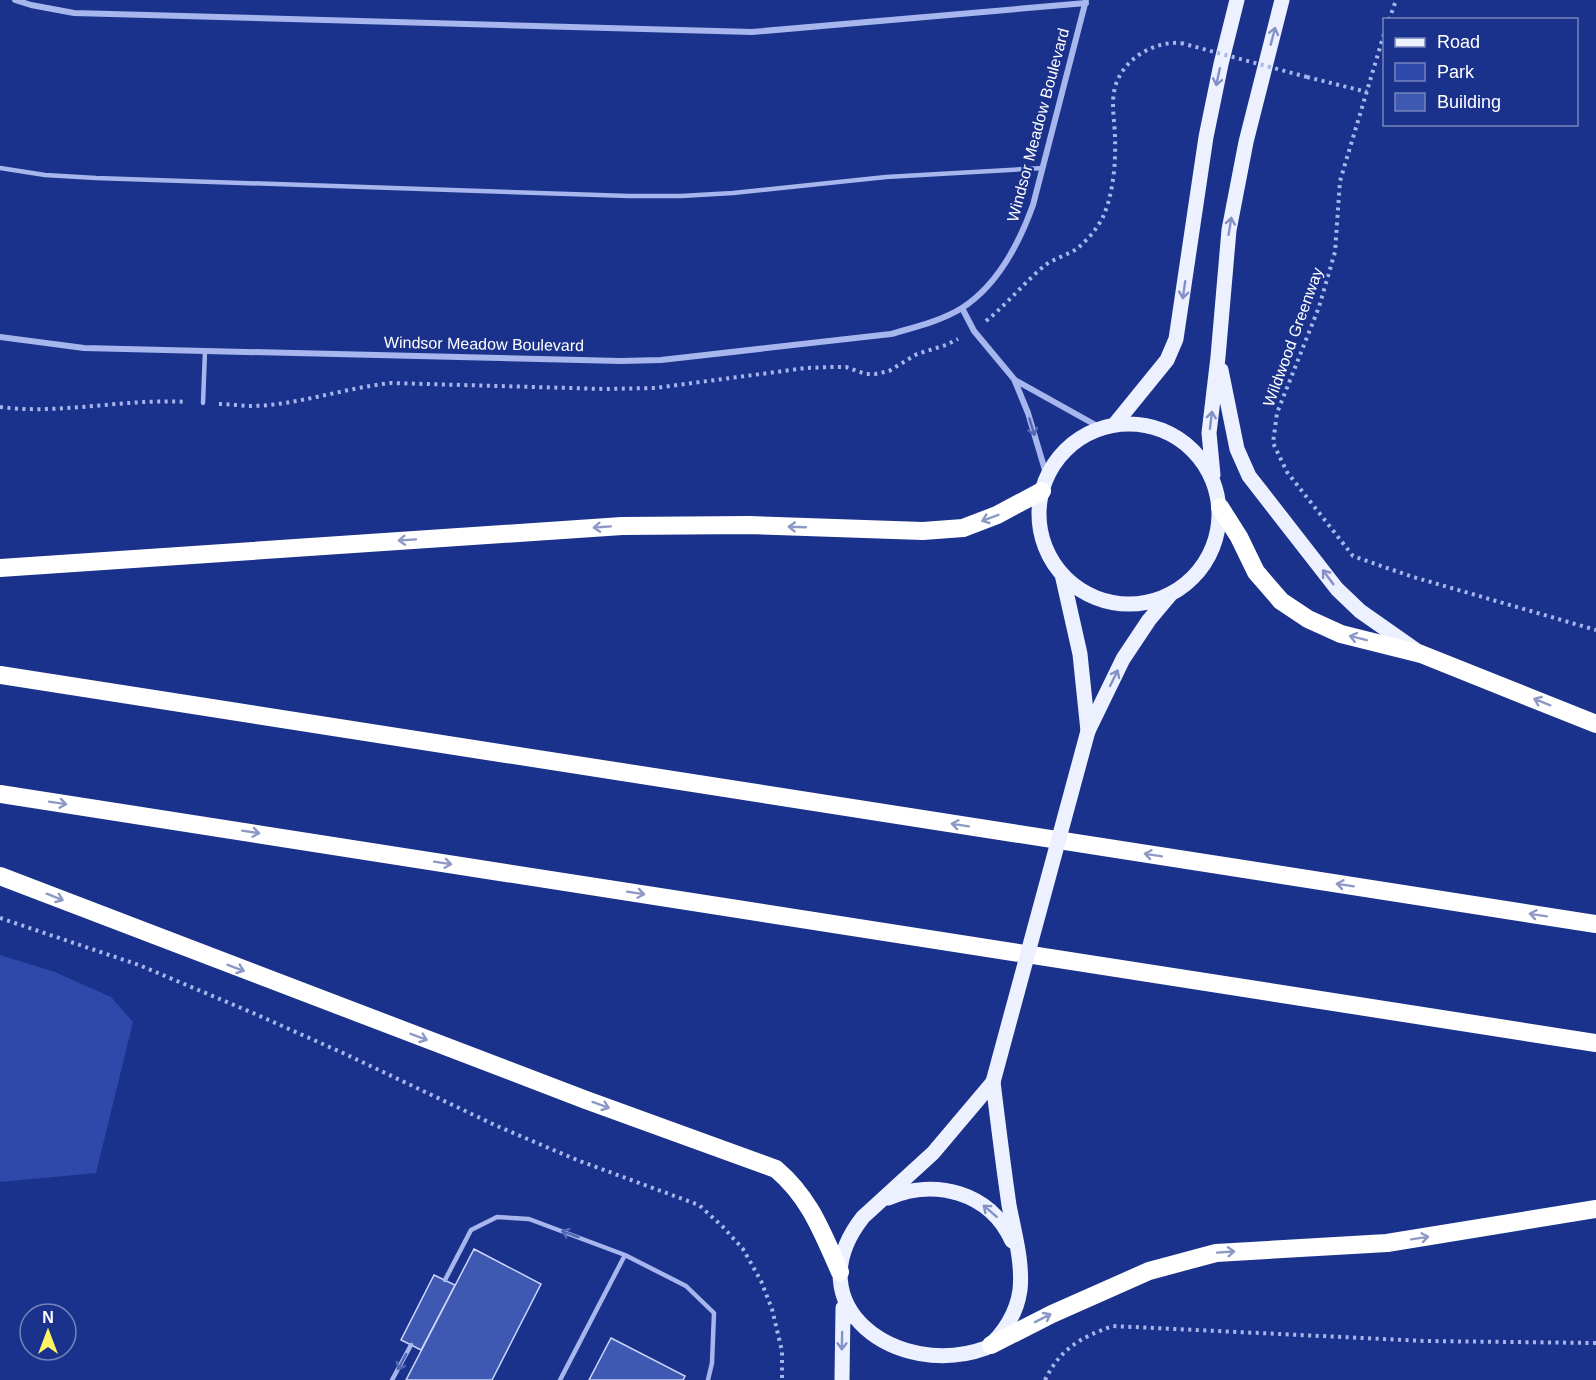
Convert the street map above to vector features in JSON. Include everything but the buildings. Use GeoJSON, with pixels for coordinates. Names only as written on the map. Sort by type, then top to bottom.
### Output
{"type":"FeatureCollection","features":[{"type":"Feature","properties":{"kind":"highway"},"geometry":{"type":"LineString","coordinates":[[0,568],[622,526],[749,525],[923,531],[963,528],[997,515],[1044,484]]}},
{"type":"Feature","properties":{"kind":"highway"},"geometry":{"type":"LineString","coordinates":[[1220,507],[1239,537],[1256,572],[1281,601],[1308,620],[1341,634],[1421,654],[1596,724]]}},
{"type":"Feature","properties":{"kind":"highway"},"geometry":{"type":"LineString","coordinates":[[0,675],[1596,924]]}},
{"type":"Feature","properties":{"kind":"highway"},"geometry":{"type":"LineString","coordinates":[[0,794],[1596,1042]]}},
{"type":"Feature","properties":{"kind":"highway"},"geometry":{"type":"LineString","coordinates":[[0,876],[586,1100],[776,1169],[793,1184],[817,1219],[840,1272]]}},
{"type":"Feature","properties":{"kind":"highway"},"geometry":{"type":"LineString","coordinates":[[991,1345],[1052,1314],[1149,1271],[1216,1253],[1387,1243],[1596,1209]]}},
{"type":"Feature","properties":{"kind":"main road"},"geometry":{"type":"LineString","coordinates":[[1108,426],[1167,360],[1176,339],[1206,136],[1237,0]]}},
{"type":"Feature","properties":{"kind":"main road"},"geometry":{"type":"LineString","coordinates":[[1213,478],[1197,453],[1173,435],[1145,425],[1108,426],[1087,434],[1063,452],[1044,484],[1039,520],[1041,535],[1053,562],[1073,585],[1114,603],[1143,603],[1172,594],[1185,586],[1205,564],[1217,537],[1220,507],[1213,478],[1209,433],[1229,230],[1246,142],[1282,0]]}},
{"type":"Feature","properties":{"kind":"main road"},"geometry":{"type":"LineString","coordinates":[[1218,357],[1237,449],[1249,476],[1337,588],[1359,611],[1421,654]]}},
{"type":"Feature","properties":{"kind":"main road"},"geometry":{"type":"LineString","coordinates":[[1062,574],[1080,654],[1088,731]]}},
{"type":"Feature","properties":{"kind":"main road"},"geometry":{"type":"LineString","coordinates":[[843,1302],[856,1330],[877,1352],[920,1368],[962,1364],[991,1345],[1002,1333],[1016,1306],[1020,1291],[1019,1261],[993,1082],[1088,731],[1123,659],[1149,621],[1172,594]]}},
{"type":"Feature","properties":{"kind":"main road"},"geometry":{"type":"LineString","coordinates":[[842,1380],[843,1302],[840,1272],[847,1242],[854,1229],[875,1206],[933,1153],[993,1082]]}},
{"type":"Feature","properties":{"kind":"main road"},"geometry":{"type":"LineString","coordinates":[[875,1206],[902,1192],[916,1189],[947,1189],[962,1193],[988,1209],[999,1220],[1008,1232],[1019,1261]]}},
{"type":"Feature","properties":{"kind":"street"},"geometry":{"type":"LineString","coordinates":[[15,0],[74,13],[752,32],[1086,2]]}},
{"type":"Feature","properties":{"kind":"street","name":"Windsor Meadow Boulevard"},"geometry":{"type":"LineString","coordinates":[[0,337],[84,348],[621,361],[661,360],[891,334],[927,324],[962,308],[982,291],[1001,269],[1021,238],[1033,206],[1086,2]]}},
{"type":"Feature","properties":{"kind":"street"},"geometry":{"type":"LineString","coordinates":[[962,308],[974,331],[1014,379],[1028,413],[1044,484]]}},
{"type":"Feature","properties":{"kind":"street"},"geometry":{"type":"LineString","coordinates":[[1014,379],[1108,426]]}},
{"type":"Feature","properties":{"kind":"lane"},"geometry":{"type":"LineString","coordinates":[[0,168],[45,175],[96,178],[629,196],[733,193],[886,177],[1043,168]]}},
{"type":"Feature","properties":{"kind":"lane"},"geometry":{"type":"LineString","coordinates":[[203,403],[206,351]]}},
{"type":"Feature","properties":{"kind":"lane"},"geometry":{"type":"LineString","coordinates":[[445,1280],[471,1230],[497,1217],[529,1219],[625,1255],[686,1286],[714,1313],[712,1363],[708,1380]]}},
{"type":"Feature","properties":{"kind":"lane"},"geometry":{"type":"LineString","coordinates":[[560,1380],[625,1255]]}},
{"type":"Feature","properties":{"kind":"lane"},"geometry":{"type":"LineString","coordinates":[[392,1380],[411,1345]]}},
{"type":"Feature","properties":{"kind":"path"},"geometry":{"type":"LineString","coordinates":[[1390,18],[1396,0]]}},
{"type":"Feature","properties":{"kind":"path","name":"Wildwood Greenway"},"geometry":{"type":"LineString","coordinates":[[1383,37],[1340,181],[1335,252],[1319,307],[1277,413],[1273,443],[1287,472],[1353,556],[1410,576],[1596,630]]}},
{"type":"Feature","properties":{"kind":"path"},"geometry":{"type":"LineString","coordinates":[[996,312],[1045,265],[1075,249],[1091,236],[1102,219],[1113,177],[1115,139],[1113,100],[1116,85],[1124,69],[1154,46],[1170,42],[1181,43],[1366,92]]}},
{"type":"Feature","properties":{"kind":"path"},"geometry":{"type":"LineString","coordinates":[[0,407],[29,410],[140,401],[252,406],[287,402],[390,383],[423,382],[604,389],[655,388],[806,368],[846,367],[866,374],[875,374],[889,371],[917,354],[946,345]]}},
{"type":"Feature","properties":{"kind":"path"},"geometry":{"type":"LineString","coordinates":[[0,918],[139,965],[253,1012],[497,1126],[588,1164],[699,1205],[743,1249],[760,1281],[772,1309],[782,1351],[782,1380]]}},
{"type":"Feature","properties":{"kind":"path"},"geometry":{"type":"LineString","coordinates":[[1045,1380],[1059,1357],[1079,1339],[1113,1326],[1425,1341],[1596,1343]]}},
{"type":"Feature","properties":{"kind":"green space"},"geometry":{"type":"Polygon","coordinates":[[[0,955],[55,972],[111,997],[133,1022],[96,1173],[0,1182],[0,955]]]}}]}
